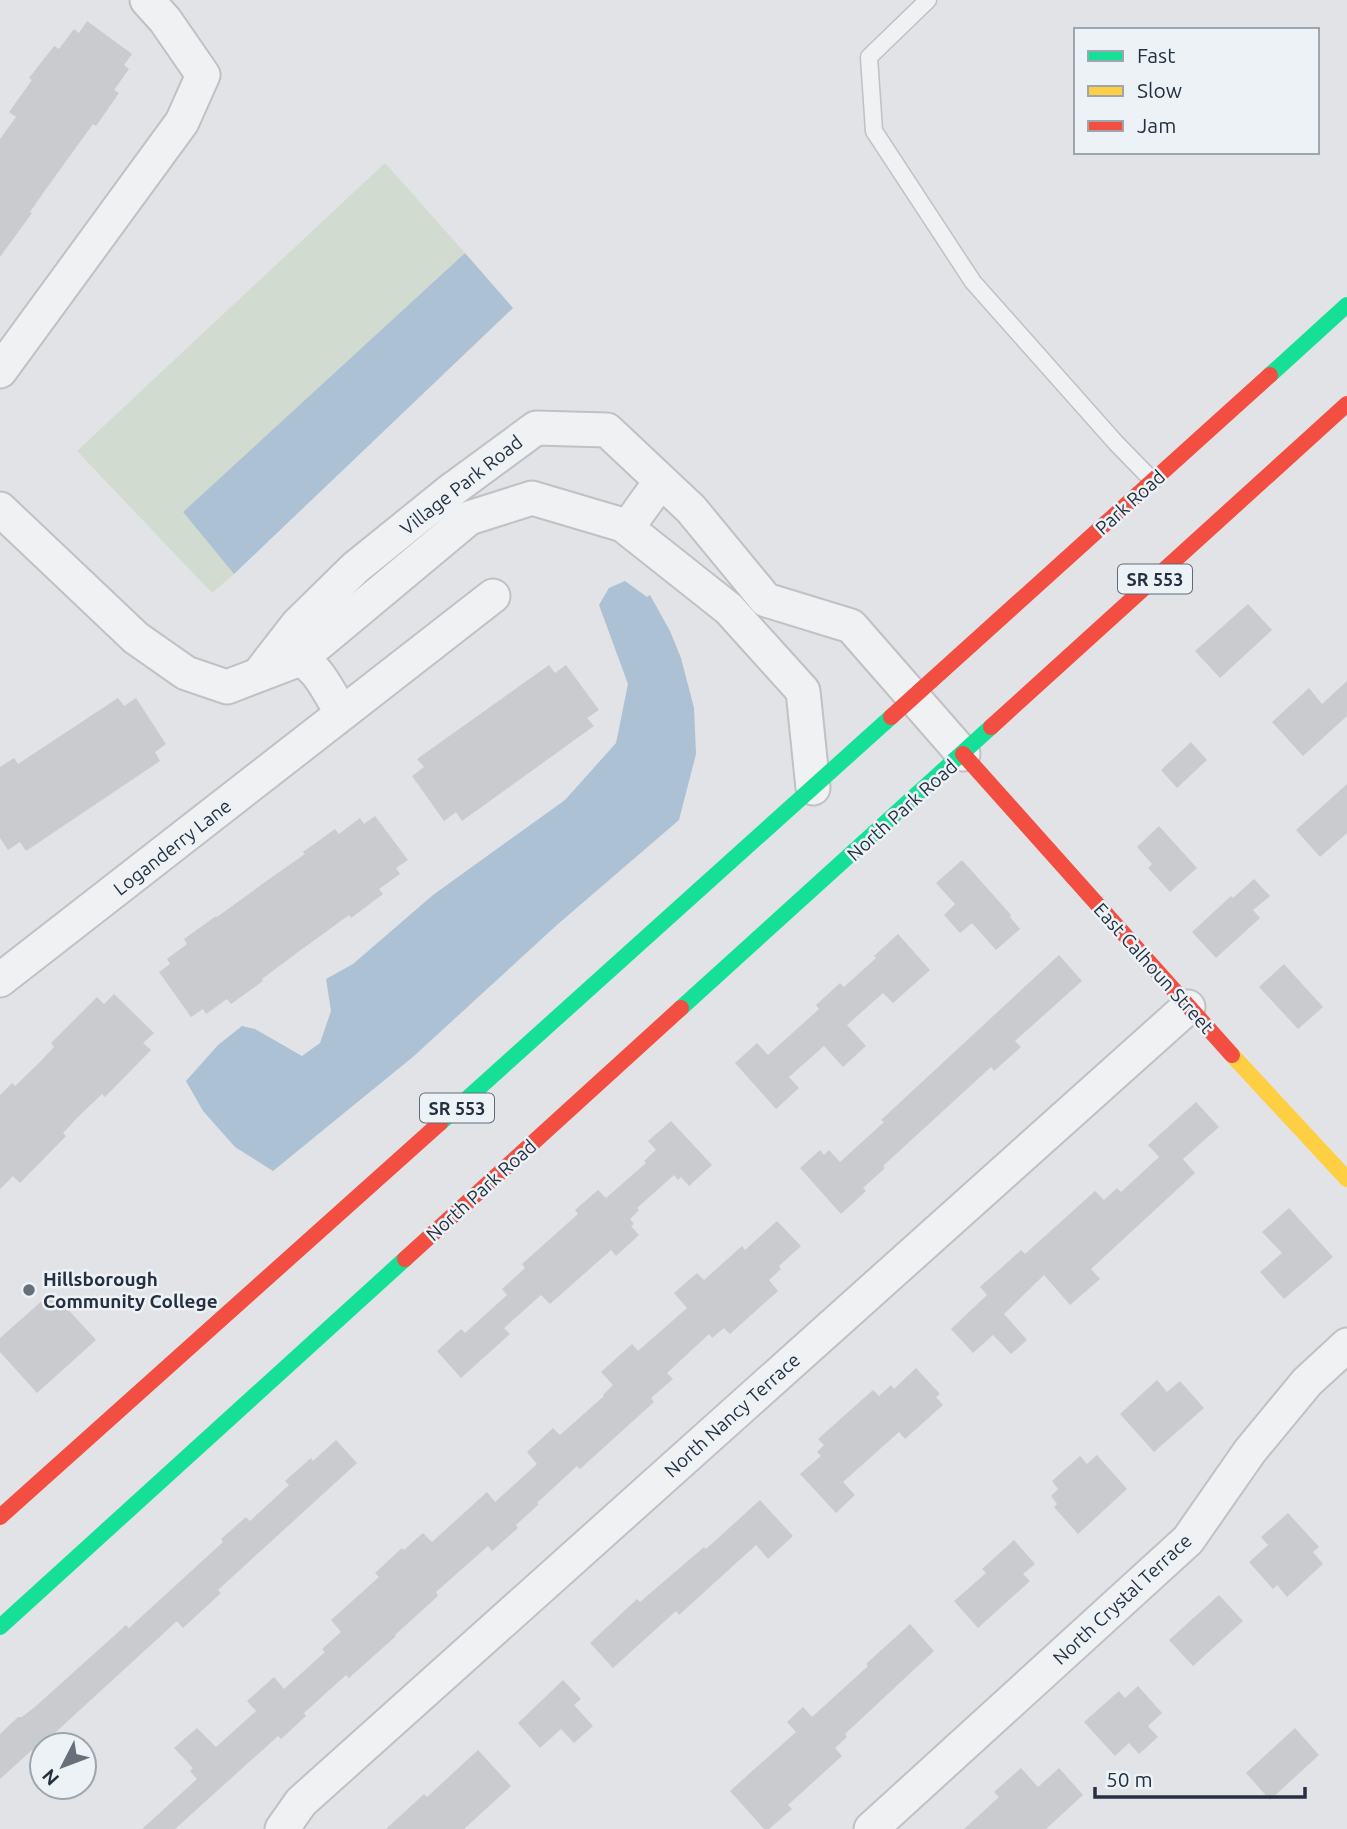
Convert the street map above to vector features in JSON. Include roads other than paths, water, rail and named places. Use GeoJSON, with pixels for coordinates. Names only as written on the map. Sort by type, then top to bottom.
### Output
{"type":"FeatureCollection","features":[{"type":"Feature","properties":{"kind":"main road","name":"Park Road"},"geometry":{"type":"LineString","coordinates":[[913,698],[1347,305]]}},
{"type":"Feature","properties":{"kind":"main road","name":"SR 553"},"geometry":{"type":"LineString","coordinates":[[964,754],[1347,404]]}},
{"type":"Feature","properties":{"kind":"main road","name":"SR 553"},"geometry":{"type":"LineString","coordinates":[[0,1517],[913,698]]}},
{"type":"Feature","properties":{"kind":"main road","name":"East Calhoun Street"},"geometry":{"type":"LineString","coordinates":[[964,754],[1188,1007],[1347,1179]]}},
{"type":"Feature","properties":{"kind":"main road","name":"North Park Road"},"geometry":{"type":"LineString","coordinates":[[0,1627],[964,754]]}},
{"type":"Feature","properties":{"kind":"street"},"geometry":{"type":"LineString","coordinates":[[0,371],[182,122],[203,75],[165,20],[147,0]]}},
{"type":"Feature","properties":{"kind":"street","name":"Village Park Road"},"geometry":{"type":"LineString","coordinates":[[257,676],[297,625],[355,568],[460,484],[536,428],[607,430],[691,509],[766,600]]}},
{"type":"Feature","properties":{"kind":"street"},"geometry":{"type":"LineString","coordinates":[[627,528],[661,481]]}},
{"type":"Feature","properties":{"kind":"street"},"geometry":{"type":"LineString","coordinates":[[460,484],[482,514]]}},
{"type":"Feature","properties":{"kind":"street","name":"Village Park Road"},"geometry":{"type":"LineString","coordinates":[[0,509],[136,638],[186,673],[228,687],[300,659],[469,518],[533,498],[623,525],[729,609],[803,691],[813,788]]}},
{"type":"Feature","properties":{"kind":"street","name":"Loganderry Lane"},"geometry":{"type":"LineString","coordinates":[[0,980],[493,596]]}},
{"type":"Feature","properties":{"kind":"street"},"geometry":{"type":"LineString","coordinates":[[742,623],[766,600],[851,626],[964,754]]}},
{"type":"Feature","properties":{"kind":"street"},"geometry":{"type":"LineString","coordinates":[[300,659],[309,664],[324,681],[334,701],[344,713]]}},
{"type":"Feature","properties":{"kind":"street","name":"North Nancy Terrace"},"geometry":{"type":"LineString","coordinates":[[282,1829],[301,1802],[1188,1007]]}},
{"type":"Feature","properties":{"kind":"street","name":"North Crystal Terrace"},"geometry":{"type":"LineString","coordinates":[[871,1829],[1188,1540],[1250,1451],[1307,1382],[1347,1345]]}},
{"type":"Feature","properties":{"kind":"lane"},"geometry":{"type":"LineString","coordinates":[[928,0],[869,57],[874,131],[972,282],[1153,481]]}},
{"type":"Feature","properties":{"kind":"water"},"geometry":{"type":"Polygon","coordinates":[[[465,253],[513,308],[234,574],[183,512],[465,253]]]}},
{"type":"Feature","properties":{"kind":"water"},"geometry":{"type":"Polygon","coordinates":[[[625,581],[647,597],[650,595],[670,631],[681,658],[694,708],[696,754],[679,820],[558,924],[414,1056],[273,1171],[235,1147],[203,1111],[186,1081],[218,1045],[242,1026],[255,1029],[302,1056],[320,1043],[331,1011],[326,979],[353,964],[433,895],[565,800],[616,743],[628,684],[599,605],[609,588],[625,581]]]}},
{"type":"Feature","properties":{"kind":"place","name":"Hillsborough Community College"},"geometry":{"type":"Point","coordinates":[29,1290]}}]}
